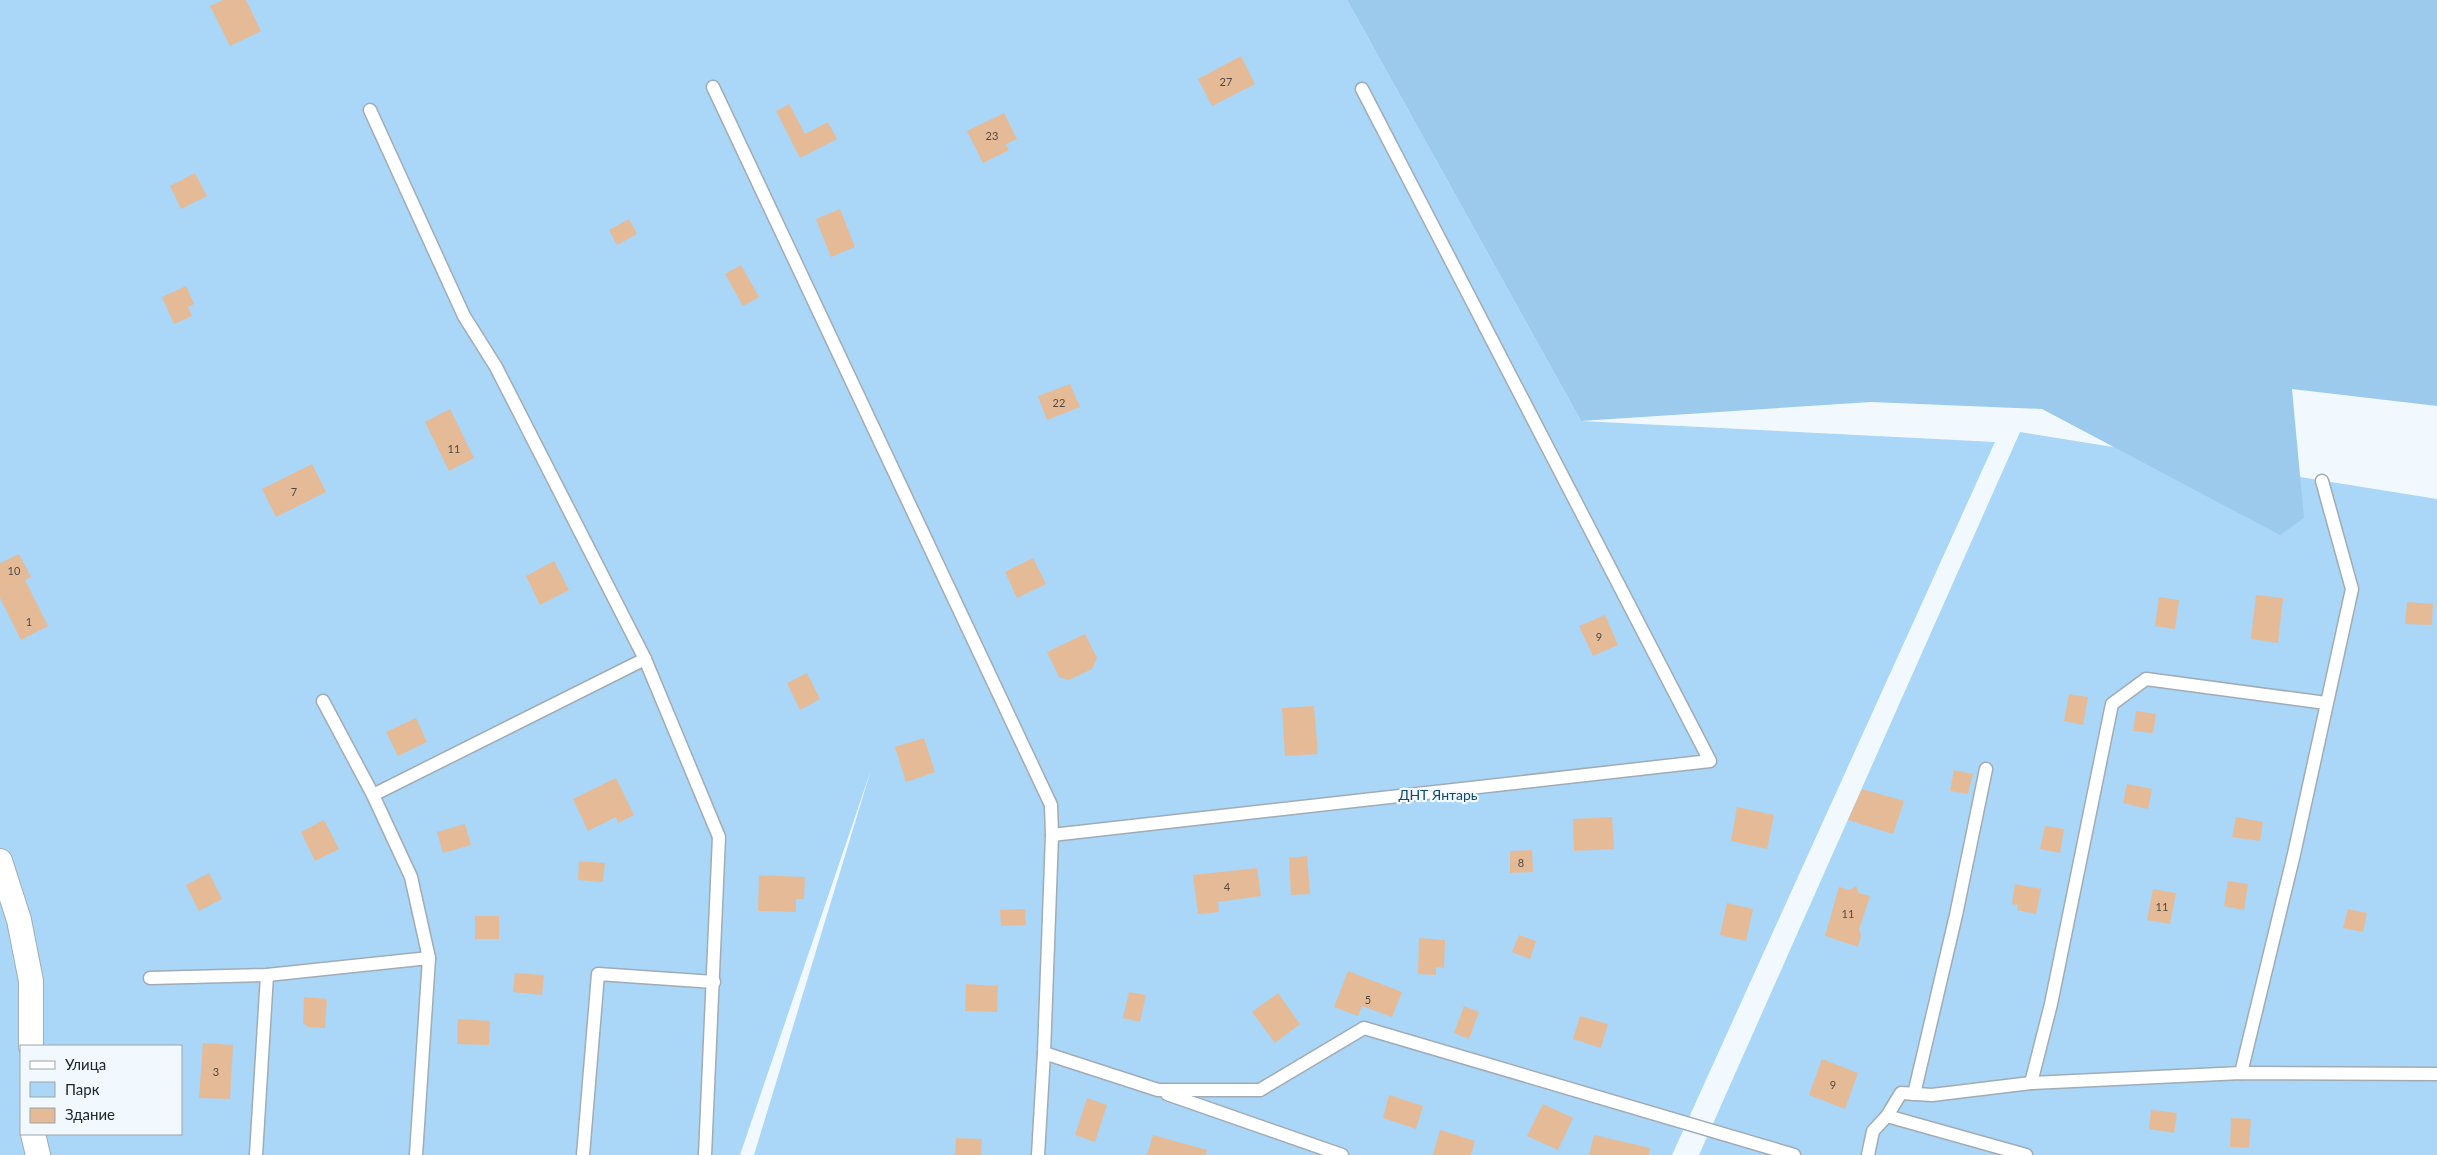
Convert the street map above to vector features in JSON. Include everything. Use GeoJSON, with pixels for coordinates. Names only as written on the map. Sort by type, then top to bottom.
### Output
{"type":"FeatureCollection","features":[{"type":"Feature","properties":{"kind":"street"},"geometry":{"type":"LineString","coordinates":[[0,861],[19,920],[31,981],[31,1045]]}},
{"type":"Feature","properties":{"kind":"street"},"geometry":{"type":"LineString","coordinates":[[33,1135],[38,1155]]}},
{"type":"Feature","properties":{"kind":"lane"},"geometry":{"type":"LineString","coordinates":[[713,88],[1050,805],[1052,835],[1044,1053],[1038,1155]]}},
{"type":"Feature","properties":{"kind":"lane"},"geometry":{"type":"LineString","coordinates":[[1052,835],[1710,761],[1362,89]]}},
{"type":"Feature","properties":{"kind":"lane"},"geometry":{"type":"LineString","coordinates":[[370,110],[464,316],[496,368],[645,659],[719,837],[705,1155]]}},
{"type":"Feature","properties":{"kind":"lane"},"geometry":{"type":"LineString","coordinates":[[2240,1073],[2294,854],[2352,589],[2322,481]]}},
{"type":"Feature","properties":{"kind":"lane"},"geometry":{"type":"LineString","coordinates":[[373,795],[645,659]]}},
{"type":"Feature","properties":{"kind":"lane"},"geometry":{"type":"LineString","coordinates":[[2032,1083],[2051,1004],[2112,704],[2146,679],[2326,703]]}},
{"type":"Feature","properties":{"kind":"lane"},"geometry":{"type":"LineString","coordinates":[[323,701],[373,795],[411,877],[428,958],[416,1155]]}},
{"type":"Feature","properties":{"kind":"lane"},"geometry":{"type":"LineString","coordinates":[[1914,1094],[1956,915],[1986,769]]}},
{"type":"Feature","properties":{"kind":"lane"},"geometry":{"type":"LineString","coordinates":[[150,978],[267,975],[428,958]]}},
{"type":"Feature","properties":{"kind":"lane"},"geometry":{"type":"LineString","coordinates":[[583,1155],[598,974],[714,982]]}},
{"type":"Feature","properties":{"kind":"lane"},"geometry":{"type":"LineString","coordinates":[[256,1155],[267,975]]}},
{"type":"Feature","properties":{"kind":"lane"},"geometry":{"type":"LineString","coordinates":[[1158,1090],[1260,1090],[1364,1028],[1794,1155]]}},
{"type":"Feature","properties":{"kind":"lane"},"geometry":{"type":"LineString","coordinates":[[1044,1053],[1158,1090],[1342,1155]]}},
{"type":"Feature","properties":{"kind":"lane"},"geometry":{"type":"LineString","coordinates":[[1868,1155],[1874,1131],[1887,1116],[1900,1093],[1932,1095],[2032,1083],[2240,1073],[2437,1074]]}},
{"type":"Feature","properties":{"kind":"lane"},"geometry":{"type":"LineString","coordinates":[[1887,1116],[2026,1155]]}},
{"type":"Feature","properties":{"kind":"green space","name":"ДНТ Янтарь"},"geometry":{"type":"Polygon","coordinates":[[[0,0],[1347,0],[1581,421],[1995,442],[1672,1155],[754,1155],[871,770],[740,1155],[0,1155],[0,0]]]}},
{"type":"Feature","properties":{"kind":"green space"},"geometry":{"type":"Polygon","coordinates":[[[2020,432],[2437,499],[2437,1155],[1699,1155],[2020,432]]]}},
{"type":"Feature","properties":{"kind":"shaded area"},"geometry":{"type":"Polygon","coordinates":[[[1347,0],[2437,0],[2437,406],[2292,389],[2304,518],[2280,535],[2042,409],[1871,402],[1581,421],[1347,0]]]}},
{"type":"Feature","properties":{"kind":"building"},"geometry":{"type":"Polygon","coordinates":[[[223,0],[246,0],[261,31],[230,46],[210,6],[223,0]]]}},
{"type":"Feature","properties":{"kind":"building"},"geometry":{"type":"Polygon","coordinates":[[[1241,56],[1255,84],[1212,106],[1198,79],[1241,56]]]}},
{"type":"Feature","properties":{"kind":"building"},"geometry":{"type":"Polygon","coordinates":[[[789,104],[805,134],[828,122],[837,139],[800,158],[776,111],[789,104]]]}},
{"type":"Feature","properties":{"kind":"building"},"geometry":{"type":"Polygon","coordinates":[[[1004,113],[1017,139],[1006,144],[1009,150],[983,163],[967,131],[1004,113]]]}},
{"type":"Feature","properties":{"kind":"building"},"geometry":{"type":"Polygon","coordinates":[[[195,173],[207,196],[181,209],[170,186],[195,173]]]}},
{"type":"Feature","properties":{"kind":"building"},"geometry":{"type":"Polygon","coordinates":[[[840,209],[855,247],[831,257],[816,219],[840,209]]]}},
{"type":"Feature","properties":{"kind":"building"},"geometry":{"type":"Polygon","coordinates":[[[629,219],[637,234],[617,245],[609,230],[629,219]]]}},
{"type":"Feature","properties":{"kind":"building"},"geometry":{"type":"Polygon","coordinates":[[[741,265],[759,297],[743,306],[725,274],[741,265]]]}},
{"type":"Feature","properties":{"kind":"building"},"geometry":{"type":"Polygon","coordinates":[[[186,286],[194,304],[188,307],[192,316],[174,324],[162,297],[186,286]]]}},
{"type":"Feature","properties":{"kind":"building"},"geometry":{"type":"Polygon","coordinates":[[[1070,384],[1080,407],[1047,420],[1038,396],[1070,384]]]}},
{"type":"Feature","properties":{"kind":"building"},"geometry":{"type":"Polygon","coordinates":[[[450,409],[474,458],[449,471],[425,422],[450,409]]]}},
{"type":"Feature","properties":{"kind":"building"},"geometry":{"type":"Polygon","coordinates":[[[312,464],[326,492],[276,517],[262,489],[312,464]]]}},
{"type":"Feature","properties":{"kind":"building"},"geometry":{"type":"Polygon","coordinates":[[[19,554],[31,577],[25,580],[48,626],[21,640],[0,598],[0,563],[19,554]]]}},
{"type":"Feature","properties":{"kind":"building"},"geometry":{"type":"Polygon","coordinates":[[[1033,558],[1046,584],[1017,598],[1005,572],[1033,558]]]}},
{"type":"Feature","properties":{"kind":"building"},"geometry":{"type":"Polygon","coordinates":[[[554,561],[569,590],[540,605],[526,576],[554,561]]]}},
{"type":"Feature","properties":{"kind":"building"},"geometry":{"type":"Polygon","coordinates":[[[2256,595],[2283,598],[2278,643],[2251,639],[2256,595]]]}},
{"type":"Feature","properties":{"kind":"building"},"geometry":{"type":"Polygon","coordinates":[[[2159,597],[2179,600],[2175,629],[2155,626],[2159,597]]]}},
{"type":"Feature","properties":{"kind":"building"},"geometry":{"type":"Polygon","coordinates":[[[2407,602],[2433,604],[2432,625],[2405,624],[2407,602]]]}},
{"type":"Feature","properties":{"kind":"building"},"geometry":{"type":"Polygon","coordinates":[[[1605,615],[1618,645],[1593,656],[1579,626],[1605,615]]]}},
{"type":"Feature","properties":{"kind":"building"},"geometry":{"type":"Polygon","coordinates":[[[1085,634],[1097,658],[1092,669],[1069,680],[1059,677],[1047,652],[1085,634]]]}},
{"type":"Feature","properties":{"kind":"building"},"geometry":{"type":"Polygon","coordinates":[[[807,673],[820,699],[800,710],[787,683],[807,673]]]}},
{"type":"Feature","properties":{"kind":"building"},"geometry":{"type":"Polygon","coordinates":[[[2069,694],[2088,697],[2083,725],[2064,721],[2069,694]]]}},
{"type":"Feature","properties":{"kind":"building"},"geometry":{"type":"Polygon","coordinates":[[[1314,706],[1318,754],[1285,756],[1282,708],[1314,706]]]}},
{"type":"Feature","properties":{"kind":"building"},"geometry":{"type":"Polygon","coordinates":[[[2136,711],[2156,714],[2153,733],[2133,731],[2136,711]]]}},
{"type":"Feature","properties":{"kind":"building"},"geometry":{"type":"Polygon","coordinates":[[[416,718],[427,742],[398,756],[386,732],[416,718]]]}},
{"type":"Feature","properties":{"kind":"building"},"geometry":{"type":"Polygon","coordinates":[[[924,738],[935,772],[906,782],[895,747],[924,738]]]}},
{"type":"Feature","properties":{"kind":"building"},"geometry":{"type":"Polygon","coordinates":[[[1954,770],[1973,774],[1968,794],[1950,791],[1954,770]]]}},
{"type":"Feature","properties":{"kind":"building"},"geometry":{"type":"Polygon","coordinates":[[[616,778],[634,815],[618,823],[616,817],[588,831],[573,799],[616,778]]]}},
{"type":"Feature","properties":{"kind":"building"},"geometry":{"type":"Polygon","coordinates":[[[2127,784],[2152,789],[2148,809],[2123,803],[2127,784]]]}},
{"type":"Feature","properties":{"kind":"building"},"geometry":{"type":"Polygon","coordinates":[[[1862,789],[1904,801],[1893,834],[1848,820],[1862,789]]]}},
{"type":"Feature","properties":{"kind":"building"},"geometry":{"type":"Polygon","coordinates":[[[1737,807],[1774,815],[1767,849],[1731,841],[1737,807]]]}},
{"type":"Feature","properties":{"kind":"building"},"geometry":{"type":"Polygon","coordinates":[[[1612,817],[1614,849],[1574,851],[1573,819],[1612,817]]]}},
{"type":"Feature","properties":{"kind":"building"},"geometry":{"type":"Polygon","coordinates":[[[2236,817],[2263,822],[2260,841],[2232,837],[2236,817]]]}},
{"type":"Feature","properties":{"kind":"building"},"geometry":{"type":"Polygon","coordinates":[[[324,820],[339,849],[315,861],[301,832],[324,820]]]}},
{"type":"Feature","properties":{"kind":"building"},"geometry":{"type":"Polygon","coordinates":[[[465,824],[471,845],[443,853],[437,832],[465,824]]]}},
{"type":"Feature","properties":{"kind":"building"},"geometry":{"type":"Polygon","coordinates":[[[2045,826],[2064,829],[2060,853],[2040,849],[2045,826]]]}},
{"type":"Feature","properties":{"kind":"building"},"geometry":{"type":"Polygon","coordinates":[[[1532,850],[1533,872],[1510,873],[1510,851],[1532,850]]]}},
{"type":"Feature","properties":{"kind":"building"},"geometry":{"type":"Polygon","coordinates":[[[1307,856],[1310,894],[1291,895],[1289,858],[1307,856]]]}},
{"type":"Feature","properties":{"kind":"building"},"geometry":{"type":"Polygon","coordinates":[[[579,861],[605,863],[603,882],[578,880],[579,861]]]}},
{"type":"Feature","properties":{"kind":"building"},"geometry":{"type":"Polygon","coordinates":[[[1257,868],[1261,896],[1218,902],[1219,912],[1198,914],[1193,875],[1257,868]]]}},
{"type":"Feature","properties":{"kind":"building"},"geometry":{"type":"Polygon","coordinates":[[[209,873],[222,899],[199,911],[186,885],[209,873]]]}},
{"type":"Feature","properties":{"kind":"building"},"geometry":{"type":"Polygon","coordinates":[[[759,875],[805,877],[804,899],[796,899],[796,912],[758,911],[759,875]]]}},
{"type":"Feature","properties":{"kind":"building"},"geometry":{"type":"Polygon","coordinates":[[[2228,881],[2248,884],[2244,910],[2224,906],[2228,881]]]}},
{"type":"Feature","properties":{"kind":"building"},"geometry":{"type":"Polygon","coordinates":[[[2015,884],[2041,889],[2036,914],[2017,910],[2018,905],[2012,904],[2015,884]]]}},
{"type":"Feature","properties":{"kind":"building"},"geometry":{"type":"Polygon","coordinates":[[[1856,886],[1859,893],[1870,896],[1859,930],[1861,935],[1858,947],[1825,936],[1839,887],[1850,890],[1856,886]]]}},
{"type":"Feature","properties":{"kind":"building"},"geometry":{"type":"Polygon","coordinates":[[[2153,889],[2176,893],[2170,924],[2147,920],[2153,889]]]}},
{"type":"Feature","properties":{"kind":"building"},"geometry":{"type":"Polygon","coordinates":[[[1727,903],[1753,909],[1746,941],[1720,935],[1727,903]]]}},
{"type":"Feature","properties":{"kind":"building"},"geometry":{"type":"Polygon","coordinates":[[[1025,909],[1026,925],[1001,926],[1000,910],[1025,909]]]}},
{"type":"Feature","properties":{"kind":"building"},"geometry":{"type":"Polygon","coordinates":[[[2348,909],[2367,913],[2363,932],[2343,928],[2348,909]]]}},
{"type":"Feature","properties":{"kind":"building"},"geometry":{"type":"Polygon","coordinates":[[[475,916],[499,916],[499,939],[475,939],[475,916]]]}},
{"type":"Feature","properties":{"kind":"building"},"geometry":{"type":"Polygon","coordinates":[[[1519,935],[1536,941],[1530,959],[1512,952],[1519,935]]]}},
{"type":"Feature","properties":{"kind":"building"},"geometry":{"type":"Polygon","coordinates":[[[1419,938],[1445,940],[1444,968],[1436,967],[1436,975],[1418,974],[1419,938]]]}},
{"type":"Feature","properties":{"kind":"building"},"geometry":{"type":"Polygon","coordinates":[[[1348,971],[1402,992],[1392,1017],[1362,1006],[1358,1016],[1334,1007],[1348,971]]]}},
{"type":"Feature","properties":{"kind":"building"},"geometry":{"type":"Polygon","coordinates":[[[515,973],[544,975],[542,995],[513,992],[515,973]]]}},
{"type":"Feature","properties":{"kind":"building"},"geometry":{"type":"Polygon","coordinates":[[[966,984],[998,986],[997,1012],[965,1011],[966,984]]]}},
{"type":"Feature","properties":{"kind":"building"},"geometry":{"type":"Polygon","coordinates":[[[1129,992],[1146,995],[1140,1022],[1123,1018],[1129,992]]]}},
{"type":"Feature","properties":{"kind":"building"},"geometry":{"type":"Polygon","coordinates":[[[1278,993],[1300,1024],[1275,1043],[1252,1012],[1278,993]]]}},
{"type":"Feature","properties":{"kind":"building"},"geometry":{"type":"Polygon","coordinates":[[[304,997],[327,999],[325,1028],[308,1027],[303,1023],[304,997]]]}},
{"type":"Feature","properties":{"kind":"building"},"geometry":{"type":"Polygon","coordinates":[[[1464,1006],[1479,1012],[1469,1039],[1454,1033],[1464,1006]]]}},
{"type":"Feature","properties":{"kind":"building"},"geometry":{"type":"Polygon","coordinates":[[[1580,1016],[1608,1024],[1601,1048],[1573,1039],[1580,1016]]]}},
{"type":"Feature","properties":{"kind":"building"},"geometry":{"type":"Polygon","coordinates":[[[458,1019],[490,1021],[489,1045],[457,1044],[458,1019]]]}},
{"type":"Feature","properties":{"kind":"building"},"geometry":{"type":"Polygon","coordinates":[[[203,1043],[233,1045],[230,1099],[199,1098],[203,1043]]]}},
{"type":"Feature","properties":{"kind":"building"},"geometry":{"type":"Polygon","coordinates":[[[1822,1059],[1858,1073],[1845,1109],[1809,1095],[1822,1059]]]}},
{"type":"Feature","properties":{"kind":"building"},"geometry":{"type":"Polygon","coordinates":[[[1389,1095],[1423,1106],[1416,1129],[1383,1118],[1389,1095]]]}},
{"type":"Feature","properties":{"kind":"building"},"geometry":{"type":"Polygon","coordinates":[[[1087,1098],[1107,1105],[1095,1142],[1075,1135],[1087,1098]]]}},
{"type":"Feature","properties":{"kind":"building"},"geometry":{"type":"Polygon","coordinates":[[[1543,1104],[1573,1118],[1558,1150],[1527,1136],[1543,1104]]]}},
{"type":"Feature","properties":{"kind":"building"},"geometry":{"type":"Polygon","coordinates":[[[2151,1110],[2177,1113],[2174,1133],[2149,1129],[2151,1110]]]}},
{"type":"Feature","properties":{"kind":"building"},"geometry":{"type":"Polygon","coordinates":[[[2231,1118],[2251,1119],[2249,1148],[2230,1147],[2231,1118]]]}},
{"type":"Feature","properties":{"kind":"building"},"geometry":{"type":"Polygon","coordinates":[[[1440,1130],[1475,1141],[1471,1155],[1433,1155],[1440,1130]]]}},
{"type":"Feature","properties":{"kind":"building"},"geometry":{"type":"Polygon","coordinates":[[[1153,1135],[1207,1150],[1206,1155],[1147,1155],[1153,1135]]]}},
{"type":"Feature","properties":{"kind":"building"},"geometry":{"type":"Polygon","coordinates":[[[1594,1135],[1650,1148],[1649,1155],[1589,1155],[1594,1135]]]}},
{"type":"Feature","properties":{"kind":"building"},"geometry":{"type":"Polygon","coordinates":[[[956,1138],[982,1139],[981,1155],[955,1155],[956,1138]]]}}]}
